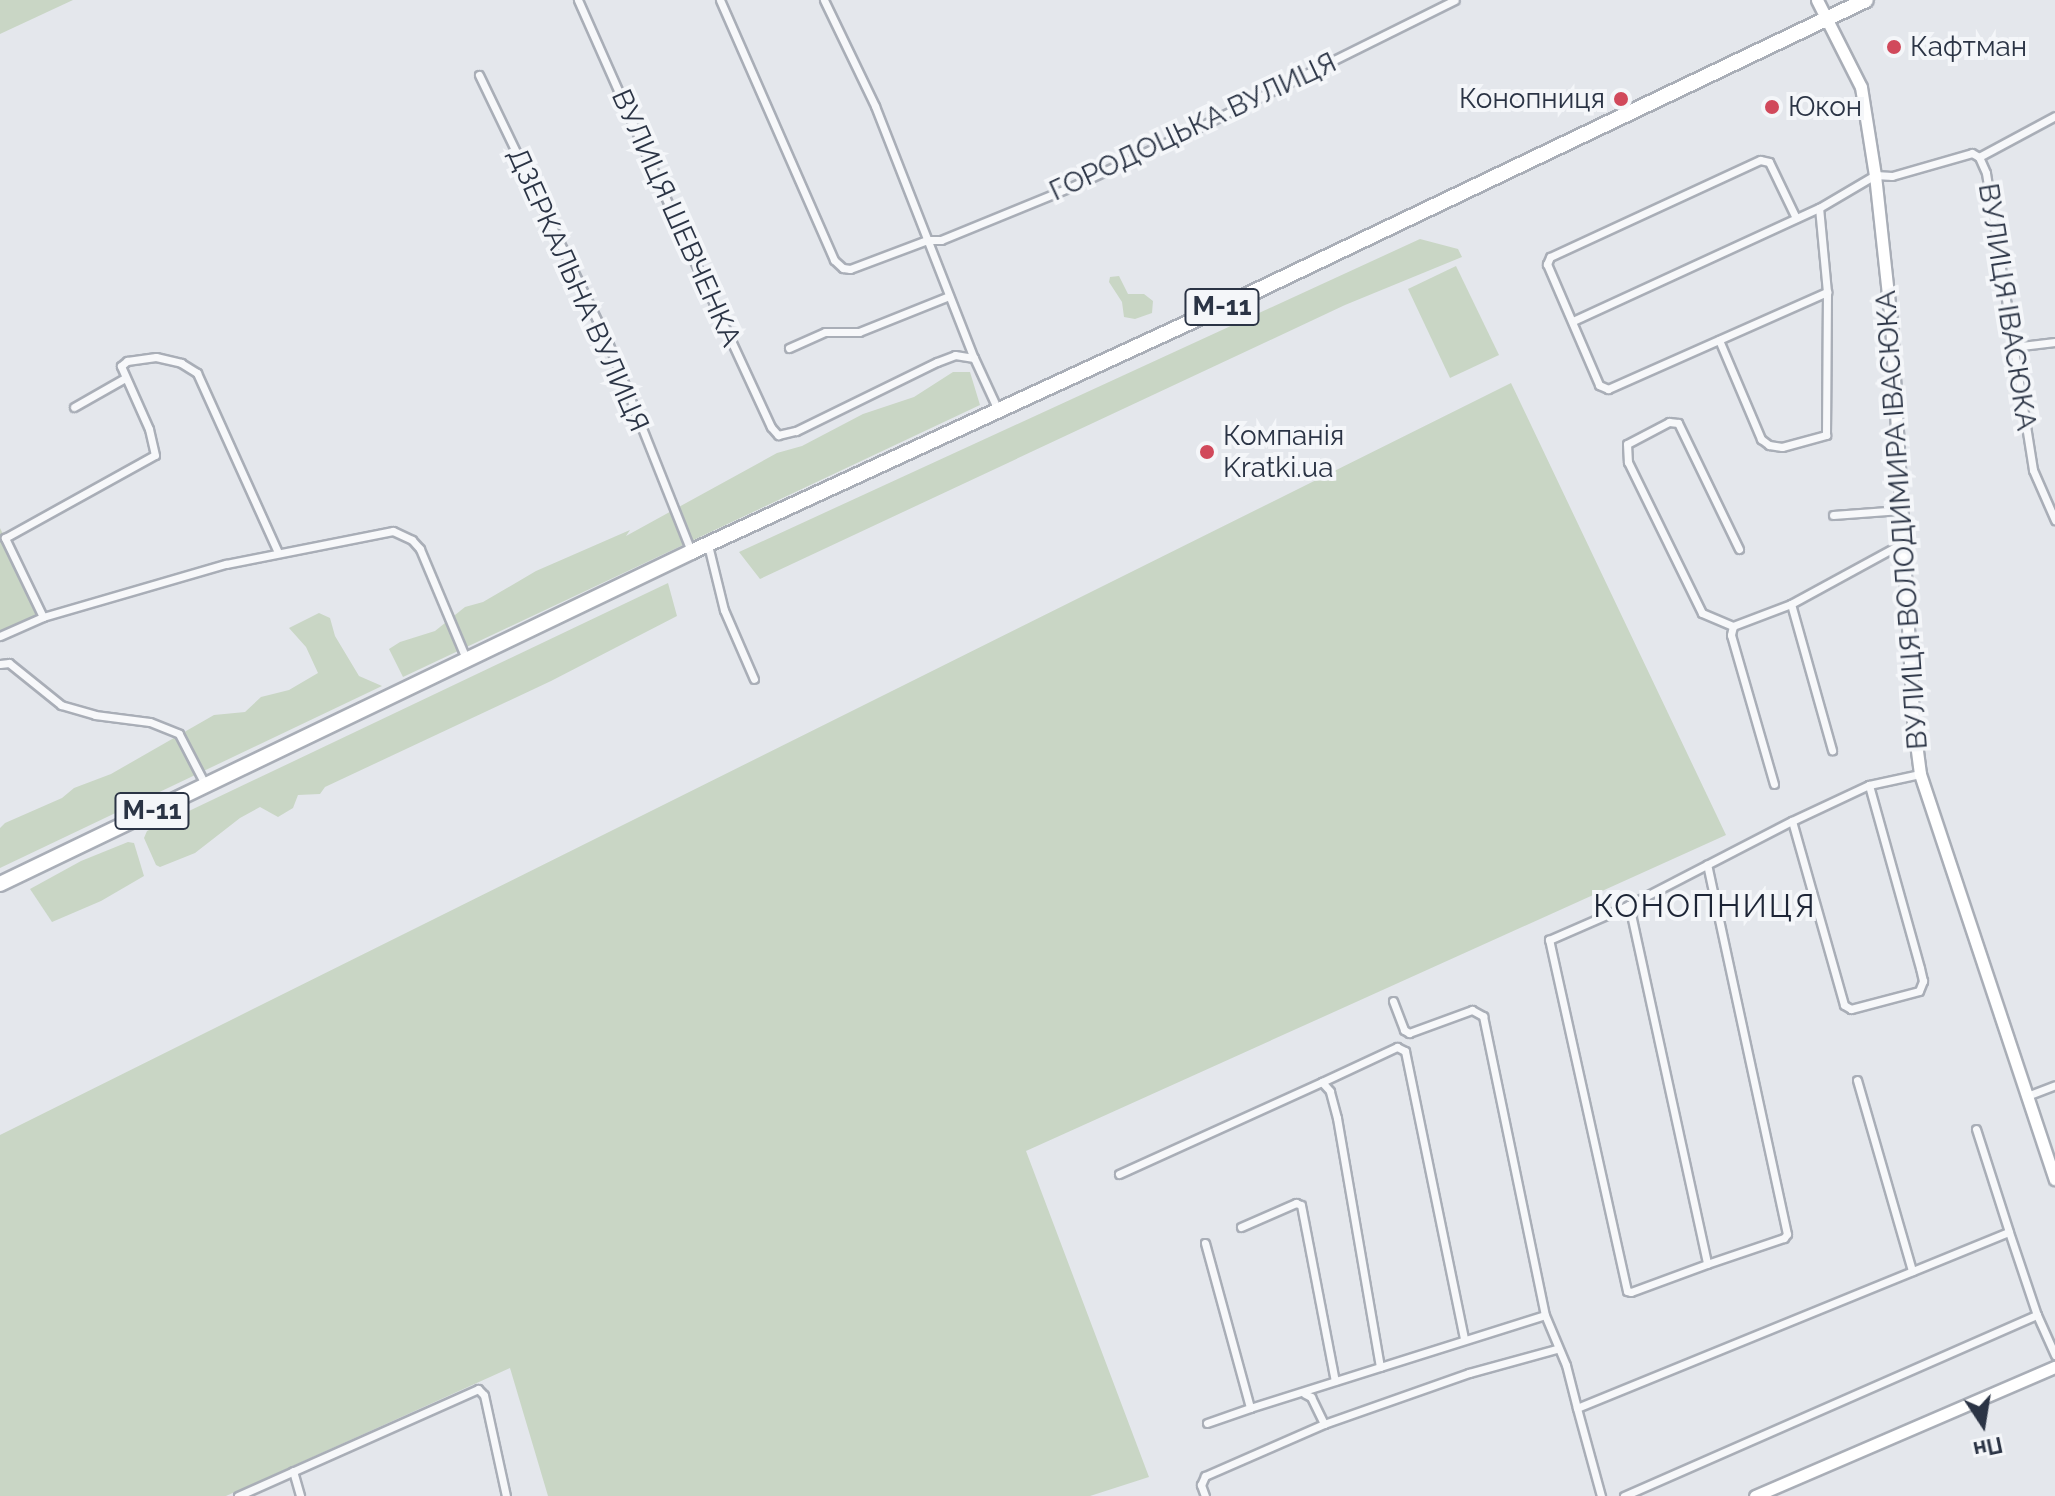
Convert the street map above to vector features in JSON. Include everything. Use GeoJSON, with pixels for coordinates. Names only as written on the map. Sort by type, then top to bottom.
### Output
{"type":"FeatureCollection","features":[{"type":"Feature","properties":{"kind":"highway","name":"М-11"},"geometry":{"type":"LineString","coordinates":[[0,884],[691,552],[1214,311],[1866,0]]}},
{"type":"Feature","properties":{"kind":"street","name":"ВУЛИЦЯ ШЕВЧЕНКА"},"geometry":{"type":"LineString","coordinates":[[578,0],[679,228],[771,427],[778,435],[796,431],[937,362],[955,355],[974,358]]}},
{"type":"Feature","properties":{"kind":"street","name":"ГОРОДОЦЬКА ВУЛИЦЯ"},"geometry":{"type":"LineString","coordinates":[[720,0],[834,260],[843,268],[850,269],[927,240],[955,235],[1071,187],[1455,0]]}},
{"type":"Feature","properties":{"kind":"street"},"geometry":{"type":"LineString","coordinates":[[824,0],[875,106],[974,358],[998,410]]}},
{"type":"Feature","properties":{"kind":"street","name":"ВУЛИЦЯ ВОЛОДИМИРА ІВАСЮКА"},"geometry":{"type":"LineString","coordinates":[[1817,0],[1861,87],[1875,175],[1891,323],[1913,720],[1920,774],[2055,1179]]}},
{"type":"Feature","properties":{"kind":"street","name":"ДЗЕРКАЛЬНА ВУЛИЦЯ"},"geometry":{"type":"LineString","coordinates":[[479,75],[609,345],[691,552]]}},
{"type":"Feature","properties":{"kind":"street"},"geometry":{"type":"LineString","coordinates":[[1979,157],[2055,116]]}},
{"type":"Feature","properties":{"kind":"street","name":"ВУЛИЦЯ ІВАСЮКА"},"geometry":{"type":"LineString","coordinates":[[1875,175],[1892,176],[1964,153],[1979,157],[1986,173],[2033,470],[2055,520]]}},
{"type":"Feature","properties":{"kind":"street"},"geometry":{"type":"LineString","coordinates":[[1796,218],[1773,168],[1765,159],[1547,259],[1599,385],[1608,389],[1827,292]]}},
{"type":"Feature","properties":{"kind":"street"},"geometry":{"type":"LineString","coordinates":[[1573,321],[1819,208],[1875,175]]}},
{"type":"Feature","properties":{"kind":"street"},"geometry":{"type":"LineString","coordinates":[[1719,340],[1761,439],[1769,445],[1782,447],[1823,437],[1829,430],[1827,292],[1819,208]]}},
{"type":"Feature","properties":{"kind":"street"},"geometry":{"type":"LineString","coordinates":[[789,348],[825,332],[859,332],[949,296]]}},
{"type":"Feature","properties":{"kind":"street"},"geometry":{"type":"LineString","coordinates":[[2013,347],[2055,342]]}},
{"type":"Feature","properties":{"kind":"street"},"geometry":{"type":"LineString","coordinates":[[43,617],[5,538],[155,455],[149,429],[121,366],[127,361],[156,357],[181,363],[197,373],[278,552]]}},
{"type":"Feature","properties":{"kind":"street"},"geometry":{"type":"LineString","coordinates":[[74,407],[125,378]]}},
{"type":"Feature","properties":{"kind":"street"},"geometry":{"type":"LineString","coordinates":[[1739,549],[1678,423],[1669,422],[1627,444],[1628,462],[1702,613],[1733,626],[1791,604],[1903,543]]}},
{"type":"Feature","properties":{"kind":"street"},"geometry":{"type":"LineString","coordinates":[[1833,515],[1901,510]]}},
{"type":"Feature","properties":{"kind":"street"},"geometry":{"type":"LineString","coordinates":[[0,636],[43,617],[278,552],[393,531],[412,540],[441,593],[467,661]]}},
{"type":"Feature","properties":{"kind":"street"},"geometry":{"type":"LineString","coordinates":[[708,545],[724,610],[754,679]]}},
{"type":"Feature","properties":{"kind":"street"},"geometry":{"type":"LineString","coordinates":[[1791,604],[1832,750]]}},
{"type":"Feature","properties":{"kind":"street"},"geometry":{"type":"LineString","coordinates":[[1733,626],[1734,644],[1774,784]]}},
{"type":"Feature","properties":{"kind":"street"},"geometry":{"type":"LineString","coordinates":[[0,664],[9,663],[61,705],[95,715],[150,722],[179,734],[206,786]]}},
{"type":"Feature","properties":{"kind":"street"},"geometry":{"type":"LineString","coordinates":[[1707,865],[1787,1234],[1784,1238],[1631,1292],[1627,1291],[1549,944],[1552,937],[1629,905],[1792,821],[1869,785],[1920,774]]}},
{"type":"Feature","properties":{"kind":"street"},"geometry":{"type":"LineString","coordinates":[[1792,821],[1844,1005],[1851,1009],[1919,991],[1923,981],[1920,968],[1869,785]]}},
{"type":"Feature","properties":{"kind":"street"},"geometry":{"type":"LineString","coordinates":[[1629,905],[1707,1264]]}},
{"type":"Feature","properties":{"kind":"street"},"geometry":{"type":"LineString","coordinates":[[1393,1001],[1404,1030],[1409,1033],[1472,1010],[1483,1016],[1545,1315],[1566,1365],[1601,1496]]}},
{"type":"Feature","properties":{"kind":"street"},"geometry":{"type":"LineString","coordinates":[[1119,1174],[1397,1047],[1405,1051],[1464,1339]]}},
{"type":"Feature","properties":{"kind":"street"},"geometry":{"type":"LineString","coordinates":[[1857,1080],[1912,1271]]}},
{"type":"Feature","properties":{"kind":"street"},"geometry":{"type":"LineString","coordinates":[[1322,1082],[1330,1091],[1337,1118],[1380,1367]]}},
{"type":"Feature","properties":{"kind":"street"},"geometry":{"type":"LineString","coordinates":[[2027,1096],[2055,1085]]}},
{"type":"Feature","properties":{"kind":"street"},"geometry":{"type":"LineString","coordinates":[[1976,1129],[2037,1315],[2055,1355]]}},
{"type":"Feature","properties":{"kind":"street"},"geometry":{"type":"LineString","coordinates":[[1241,1227],[1296,1203],[1301,1205],[1335,1381]]}},
{"type":"Feature","properties":{"kind":"street"},"geometry":{"type":"LineString","coordinates":[[1577,1408],[2009,1232]]}},
{"type":"Feature","properties":{"kind":"street"},"geometry":{"type":"LineString","coordinates":[[1205,1243],[1250,1408]]}},
{"type":"Feature","properties":{"kind":"street"},"geometry":{"type":"LineString","coordinates":[[1207,1423],[1545,1315]]}},
{"type":"Feature","properties":{"kind":"street"},"geometry":{"type":"LineString","coordinates":[[1624,1496],[2037,1315]]}},
{"type":"Feature","properties":{"kind":"street"},"geometry":{"type":"LineString","coordinates":[[1205,1496],[1201,1485],[1205,1476],[1324,1424],[1469,1373],[1557,1349]]}},
{"type":"Feature","properties":{"kind":"street"},"geometry":{"type":"LineString","coordinates":[[1755,1496],[2055,1367]]}},
{"type":"Feature","properties":{"kind":"street"},"geometry":{"type":"LineString","coordinates":[[238,1496],[478,1389],[484,1395],[506,1496]]}},
{"type":"Feature","properties":{"kind":"street"},"geometry":{"type":"LineString","coordinates":[[1303,1393],[1311,1397],[1324,1424]]}},
{"type":"Feature","properties":{"kind":"street"},"geometry":{"type":"LineString","coordinates":[[293,1471],[300,1496]]}},
{"type":"Feature","properties":{"kind":"green space"},"geometry":{"type":"Polygon","coordinates":[[[0,0],[73,0],[0,34],[0,0]]]}},
{"type":"Feature","properties":{"kind":"green space"},"geometry":{"type":"Polygon","coordinates":[[[1420,239],[1458,249],[1462,257],[1345,305],[760,579],[739,552],[1420,239]]]}},
{"type":"Feature","properties":{"kind":"green space"},"geometry":{"type":"Polygon","coordinates":[[[1456,266],[1499,355],[1450,378],[1408,289],[1456,266]]]}},
{"type":"Feature","properties":{"kind":"green space"},"geometry":{"type":"Polygon","coordinates":[[[1119,276],[1128,294],[1144,294],[1153,301],[1152,313],[1135,319],[1124,317],[1122,302],[1109,282],[1110,277],[1119,276]]]}},
{"type":"Feature","properties":{"kind":"green space"},"geometry":{"type":"Polygon","coordinates":[[[953,372],[970,372],[980,405],[403,677],[389,649],[400,642],[435,631],[465,607],[483,602],[536,571],[630,530],[626,536],[777,453],[802,446],[863,414],[914,397],[953,372]]]}},
{"type":"Feature","properties":{"kind":"green space"},"geometry":{"type":"Polygon","coordinates":[[[1511,383],[1726,835],[1026,1151],[1149,1477],[1090,1496],[548,1496],[510,1368],[226,1496],[0,1496],[0,1135],[1511,383]]]}},
{"type":"Feature","properties":{"kind":"green space"},"geometry":{"type":"Polygon","coordinates":[[[0,528],[43,617],[0,636],[0,528]]]}},
{"type":"Feature","properties":{"kind":"green space"},"geometry":{"type":"Polygon","coordinates":[[[668,583],[677,616],[551,681],[325,787],[320,794],[298,795],[293,808],[278,817],[260,807],[240,818],[195,853],[160,867],[156,865],[144,838],[147,831],[668,583]]]}},
{"type":"Feature","properties":{"kind":"green space"},"geometry":{"type":"Polygon","coordinates":[[[319,613],[330,618],[335,636],[359,676],[382,686],[0,868],[0,828],[5,823],[62,798],[74,788],[111,774],[214,715],[245,712],[261,697],[289,690],[318,673],[306,647],[289,628],[319,613]]]}},
{"type":"Feature","properties":{"kind":"green space"},"geometry":{"type":"Polygon","coordinates":[[[128,842],[134,843],[144,876],[101,901],[52,922],[30,889],[81,861],[128,842]]]}},
{"type":"Feature","properties":{"kind":"place","name":"Кафтман"},"geometry":{"type":"Point","coordinates":[1894,47]}},
{"type":"Feature","properties":{"kind":"place","name":"Конопниця"},"geometry":{"type":"Point","coordinates":[1621,99]}},
{"type":"Feature","properties":{"kind":"place","name":"Юкон"},"geometry":{"type":"Point","coordinates":[1772,107]}},
{"type":"Feature","properties":{"kind":"place","name":"Компанія Kratki.ua"},"geometry":{"type":"Point","coordinates":[1207,452]}},
{"type":"Feature","properties":{"kind":"district","name":"КОНОПНИЦЯ"},"geometry":{"type":"Point","coordinates":[1705,906]}}]}
